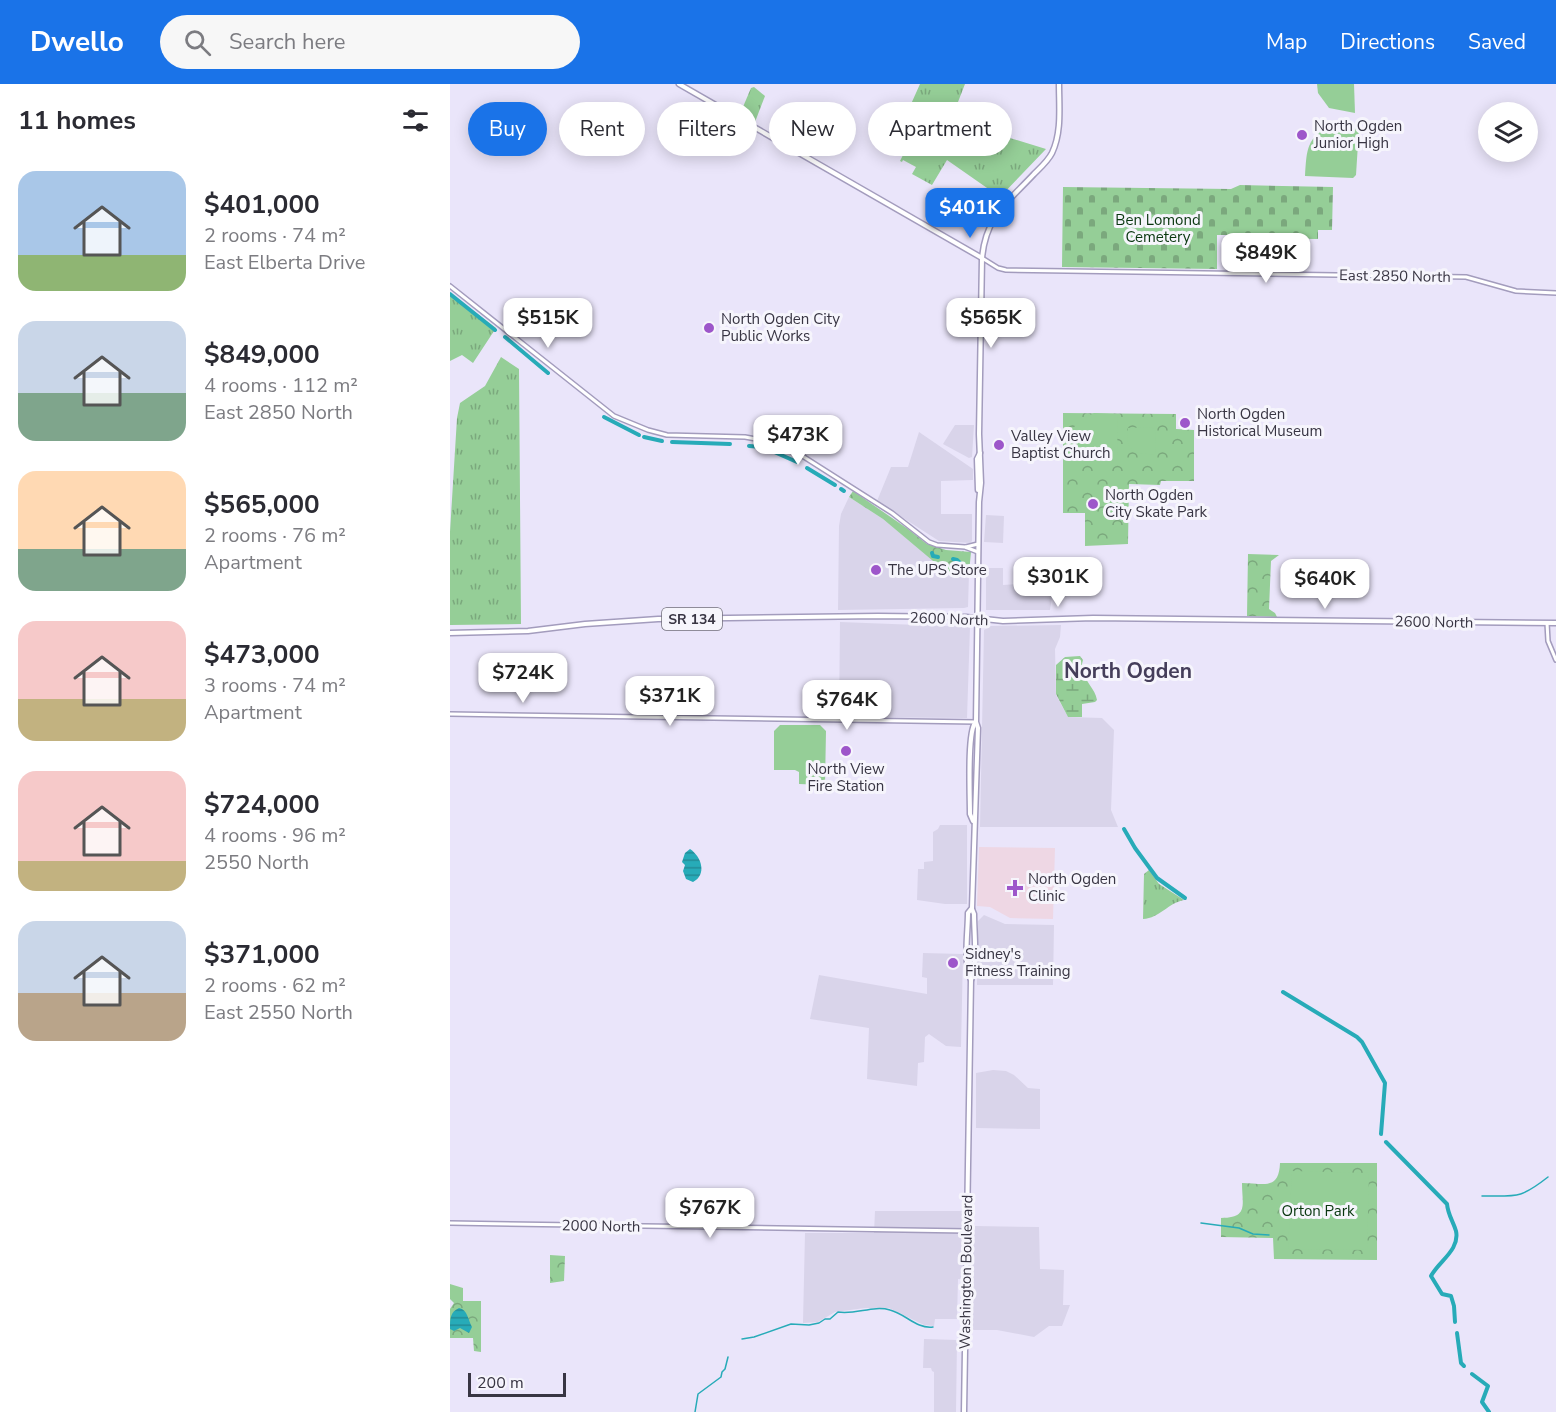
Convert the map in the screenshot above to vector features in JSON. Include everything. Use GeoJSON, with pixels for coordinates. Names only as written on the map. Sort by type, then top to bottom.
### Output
{"type":"FeatureCollection","features":[{"type":"Feature","properties":{"kind":"main road"},"geometry":{"type":"LineString","coordinates":[[679,84],[982,258]]}},
{"type":"Feature","properties":{"kind":"main road"},"geometry":{"type":"LineString","coordinates":[[973,822],[976,815],[977,783],[979,494],[977,459],[980,453],[981,279],[984,240],[997,213],[1049,158],[1058,137],[1059,84]]}},
{"type":"Feature","properties":{"kind":"main road","name":"2600 North"},"geometry":{"type":"LineString","coordinates":[[450,633],[528,632],[585,624],[658,620],[878,616],[977,618],[1003,621],[1093,618],[1556,623]]}},
{"type":"Feature","properties":{"kind":"main road"},"geometry":{"type":"LineString","coordinates":[[973,822],[970,814],[971,756],[972,727],[976,722]]}},
{"type":"Feature","properties":{"kind":"main road","name":"Washington Boulevard"},"geometry":{"type":"LineString","coordinates":[[964,1412],[971,980],[968,973],[968,913],[972,908],[973,822]]}},
{"type":"Feature","properties":{"kind":"street","name":"East 2850 North"},"geometry":{"type":"LineString","coordinates":[[982,258],[998,268],[1013,270],[1466,277],[1516,291],[1556,293]]}},
{"type":"Feature","properties":{"kind":"street"},"geometry":{"type":"LineString","coordinates":[[450,286],[614,416],[667,435],[745,437],[772,442],[814,463],[892,513],[929,542],[978,552]]}},
{"type":"Feature","properties":{"kind":"street"},"geometry":{"type":"LineString","coordinates":[[964,548],[978,544]]}},
{"type":"Feature","properties":{"kind":"street"},"geometry":{"type":"LineString","coordinates":[[1547,623],[1548,641],[1556,660]]}},
{"type":"Feature","properties":{"kind":"street"},"geometry":{"type":"LineString","coordinates":[[450,714],[976,722]]}},
{"type":"Feature","properties":{"kind":"street","name":"2000 North"},"geometry":{"type":"LineString","coordinates":[[450,1223],[967,1231]]}},
{"type":"Feature","properties":{"kind":"shaded area"},"geometry":{"type":"Polygon","coordinates":[[[955,425],[974,425],[972,457],[969,458],[943,444],[955,425]]]}},
{"type":"Feature","properties":{"kind":"shaded area"},"geometry":{"type":"Polygon","coordinates":[[[919,432],[973,469],[973,480],[941,481],[941,514],[972,514],[972,541],[970,543],[939,541],[877,501],[891,467],[908,467],[919,432]]]}},
{"type":"Feature","properties":{"kind":"shaded area"},"geometry":{"type":"Polygon","coordinates":[[[849,497],[883,519],[946,571],[945,573],[969,573],[968,607],[838,610],[839,526],[841,514],[849,497]]]}},
{"type":"Feature","properties":{"kind":"shaded area"},"geometry":{"type":"Polygon","coordinates":[[[986,515],[1004,516],[1003,543],[984,542],[986,515]]]}},
{"type":"Feature","properties":{"kind":"shaded area"},"geometry":{"type":"Polygon","coordinates":[[[986,568],[1003,568],[1003,585],[1018,584],[1019,590],[1053,590],[1050,610],[986,610],[986,568]]]}},
{"type":"Feature","properties":{"kind":"shaded area"},"geometry":{"type":"Polygon","coordinates":[[[840,622],[970,627],[967,718],[839,717],[840,622]]]}},
{"type":"Feature","properties":{"kind":"shaded area"},"geometry":{"type":"Polygon","coordinates":[[[1061,625],[1060,637],[1055,649],[1056,695],[1068,717],[1102,718],[1114,730],[1111,810],[1118,827],[980,827],[984,630],[991,626],[1061,625]]]}},
{"type":"Feature","properties":{"kind":"shaded area"},"geometry":{"type":"Polygon","coordinates":[[[940,825],[967,825],[967,904],[917,900],[918,869],[924,869],[924,862],[933,861],[933,832],[940,825]]]}},
{"type":"Feature","properties":{"kind":"shaded area"},"geometry":{"type":"Polygon","coordinates":[[[979,847],[1055,848],[1053,919],[1010,918],[990,907],[977,906],[979,847]]]}},
{"type":"Feature","properties":{"kind":"shaded area"},"geometry":{"type":"Polygon","coordinates":[[[984,915],[1005,924],[1054,925],[1053,985],[977,985],[978,921],[984,915]]]}},
{"type":"Feature","properties":{"kind":"shaded area"},"geometry":{"type":"Polygon","coordinates":[[[923,953],[963,954],[961,1047],[946,1046],[929,1034],[925,1037],[924,1062],[918,1063],[917,1086],[867,1079],[869,1028],[810,1019],[819,975],[927,994],[927,978],[922,977],[923,953]]]}},
{"type":"Feature","properties":{"kind":"shaded area"},"geometry":{"type":"Polygon","coordinates":[[[993,1070],[1006,1071],[1028,1088],[1040,1089],[1040,1129],[976,1128],[976,1073],[993,1070]]]}},
{"type":"Feature","properties":{"kind":"shaded area"},"geometry":{"type":"Polygon","coordinates":[[[875,1211],[966,1211],[966,1233],[974,1233],[975,1226],[1039,1227],[1040,1269],[1064,1270],[1063,1305],[1070,1305],[1062,1326],[1049,1326],[1034,1337],[997,1330],[971,1330],[971,1280],[958,1279],[957,1319],[935,1319],[934,1326],[924,1325],[889,1308],[835,1312],[818,1322],[803,1323],[805,1233],[874,1233],[875,1211]]]}},
{"type":"Feature","properties":{"kind":"shaded area"},"geometry":{"type":"Polygon","coordinates":[[[924,1339],[957,1340],[956,1412],[934,1412],[934,1372],[931,1368],[923,1368],[924,1339]]]}},
{"type":"Feature","properties":{"kind":"green space"},"geometry":{"type":"Polygon","coordinates":[[[920,84],[965,84],[958,102],[912,102],[920,84]]]}},
{"type":"Feature","properties":{"kind":"green space"},"geometry":{"type":"Polygon","coordinates":[[[1317,84],[1354,84],[1355,113],[1329,108],[1318,93],[1317,84]]]}},
{"type":"Feature","properties":{"kind":"green space"},"geometry":{"type":"Polygon","coordinates":[[[754,87],[765,96],[757,117],[757,102],[745,102],[751,88],[754,87]]]}},
{"type":"Feature","properties":{"kind":"green space"},"geometry":{"type":"Polygon","coordinates":[[[1333,125],[1359,128],[1356,175],[1353,178],[1305,176],[1306,158],[1313,139],[1333,125]]]}},
{"type":"Feature","properties":{"kind":"green space"},"geometry":{"type":"Polygon","coordinates":[[[1012,139],[1046,149],[1000,197],[947,160],[932,185],[912,174],[916,167],[903,160],[900,161],[902,156],[1012,156],[1012,139]]]}},
{"type":"Feature","properties":{"kind":"green space","name":"Ben Lomond Cemetery"},"geometry":{"type":"Polygon","coordinates":[[[1240,185],[1333,187],[1332,230],[1318,230],[1318,239],[1240,238],[1240,235],[1217,235],[1217,269],[1062,267],[1063,187],[1231,189],[1240,185]]]}},
{"type":"Feature","properties":{"kind":"green space"},"geometry":{"type":"Polygon","coordinates":[[[450,293],[496,328],[473,363],[462,355],[450,361],[450,293]]]}},
{"type":"Feature","properties":{"kind":"green space"},"geometry":{"type":"Polygon","coordinates":[[[501,357],[519,369],[521,624],[450,625],[450,532],[457,418],[460,403],[485,386],[501,357]]]}},
{"type":"Feature","properties":{"kind":"green space"},"geometry":{"type":"Polygon","coordinates":[[[1063,413],[1176,414],[1176,429],[1194,430],[1194,481],[1161,481],[1160,485],[1129,484],[1128,544],[1085,546],[1085,513],[1063,513],[1063,413]]]}},
{"type":"Feature","properties":{"kind":"green space"},"geometry":{"type":"Polygon","coordinates":[[[1094,413],[1118,414],[1117,456],[1113,459],[1067,457],[1075,426],[1094,413]]]}},
{"type":"Feature","properties":{"kind":"green space"},"geometry":{"type":"Polygon","coordinates":[[[1152,427],[1156,432],[1155,455],[1133,452],[1127,442],[1128,428],[1152,427]]]}},
{"type":"Feature","properties":{"kind":"green space"},"geometry":{"type":"Polygon","coordinates":[[[853,491],[927,544],[946,550],[971,552],[969,573],[944,573],[945,571],[883,519],[849,497],[853,491]]]}},
{"type":"Feature","properties":{"kind":"green space"},"geometry":{"type":"Polygon","coordinates":[[[1248,554],[1279,555],[1271,561],[1269,609],[1277,617],[1247,616],[1248,554]]]}},
{"type":"Feature","properties":{"kind":"green space"},"geometry":{"type":"Polygon","coordinates":[[[1080,656],[1083,660],[1080,672],[1084,671],[1097,700],[1082,704],[1082,717],[1068,717],[1056,694],[1056,665],[1065,657],[1080,656]]]}},
{"type":"Feature","properties":{"kind":"green space"},"geometry":{"type":"Polygon","coordinates":[[[780,725],[820,725],[826,731],[825,785],[799,784],[799,772],[774,770],[774,731],[780,725]]]}},
{"type":"Feature","properties":{"kind":"green space"},"geometry":{"type":"Polygon","coordinates":[[[1149,870],[1159,884],[1184,900],[1154,916],[1143,919],[1144,874],[1149,870]]]}},
{"type":"Feature","properties":{"kind":"green space","name":"Orton Park"},"geometry":{"type":"Polygon","coordinates":[[[1280,1163],[1377,1163],[1377,1260],[1274,1259],[1273,1238],[1221,1237],[1221,1218],[1236,1216],[1242,1209],[1242,1183],[1273,1182],[1277,1178],[1280,1163]]]}},
{"type":"Feature","properties":{"kind":"green space"},"geometry":{"type":"Polygon","coordinates":[[[1292,1171],[1369,1173],[1367,1250],[1288,1249],[1292,1171]]]}},
{"type":"Feature","properties":{"kind":"green space"},"geometry":{"type":"Polygon","coordinates":[[[550,1255],[565,1256],[564,1281],[550,1283],[550,1255]]]}},
{"type":"Feature","properties":{"kind":"green space"},"geometry":{"type":"Polygon","coordinates":[[[450,1284],[463,1288],[463,1301],[481,1301],[481,1352],[474,1351],[473,1338],[450,1338],[450,1309],[454,1303],[450,1299],[450,1284]]]}},
{"type":"Feature","properties":{"kind":"water"},"geometry":{"type":"Polygon","coordinates":[[[690,849],[698,857],[701,866],[700,875],[693,882],[686,879],[683,871],[685,865],[682,862],[685,853],[690,849]]]}},
{"type":"Feature","properties":{"kind":"water"},"geometry":{"type":"Polygon","coordinates":[[[459,1308],[466,1313],[472,1327],[469,1333],[460,1328],[454,1331],[450,1329],[451,1316],[459,1308]]]}},
{"type":"Feature","properties":{"kind":"waterway"},"geometry":{"type":"LineString","coordinates":[[450,294],[495,330]]}},
{"type":"Feature","properties":{"kind":"waterway"},"geometry":{"type":"LineString","coordinates":[[505,337],[548,373]]}},
{"type":"Feature","properties":{"kind":"waterway"},"geometry":{"type":"LineString","coordinates":[[604,417],[639,435]]}},
{"type":"Feature","properties":{"kind":"waterway"},"geometry":{"type":"LineString","coordinates":[[644,437],[662,441]]}},
{"type":"Feature","properties":{"kind":"waterway"},"geometry":{"type":"LineString","coordinates":[[672,442],[730,444]]}},
{"type":"Feature","properties":{"kind":"waterway"},"geometry":{"type":"LineString","coordinates":[[749,446],[763,447],[797,462]]}},
{"type":"Feature","properties":{"kind":"waterway"},"geometry":{"type":"LineString","coordinates":[[807,468],[835,485]]}},
{"type":"Feature","properties":{"kind":"waterway"},"geometry":{"type":"LineString","coordinates":[[932,553],[933,556],[938,557]]}},
{"type":"Feature","properties":{"kind":"waterway"},"geometry":{"type":"LineString","coordinates":[[953,559],[969,572]]}},
{"type":"Feature","properties":{"kind":"waterway"},"geometry":{"type":"LineString","coordinates":[[1124,829],[1157,878],[1185,898]]}},
{"type":"Feature","properties":{"kind":"waterway"},"geometry":{"type":"LineString","coordinates":[[1283,992],[1362,1042],[1385,1083],[1381,1134]]}},
{"type":"Feature","properties":{"kind":"waterway"},"geometry":{"type":"LineString","coordinates":[[1386,1142],[1447,1204],[1456,1231],[1455,1244],[1431,1276],[1442,1294],[1451,1296],[1455,1322]]}},
{"type":"Feature","properties":{"kind":"waterway"},"geometry":{"type":"LineString","coordinates":[[1482,1196],[1518,1195],[1548,1177]]}},
{"type":"Feature","properties":{"kind":"waterway"},"geometry":{"type":"LineString","coordinates":[[1201,1223],[1269,1235]]}},
{"type":"Feature","properties":{"kind":"waterway"},"geometry":{"type":"LineString","coordinates":[[742,1339],[791,1324],[819,1323],[830,1319],[838,1312],[877,1309],[890,1310],[921,1326],[933,1327]]}},
{"type":"Feature","properties":{"kind":"waterway"},"geometry":{"type":"LineString","coordinates":[[1457,1333],[1461,1363],[1464,1366]]}},
{"type":"Feature","properties":{"kind":"waterway"},"geometry":{"type":"LineString","coordinates":[[695,1412],[698,1394],[721,1377],[728,1357]]}},
{"type":"Feature","properties":{"kind":"waterway"},"geometry":{"type":"LineString","coordinates":[[1472,1374],[1488,1386],[1482,1402],[1489,1412]]}},
{"type":"Feature","properties":{"kind":"place","name":"North Ogden Junior High"},"geometry":{"type":"Point","coordinates":[1302,135]}},
{"type":"Feature","properties":{"kind":"place","name":"North Ogden City Public Works"},"geometry":{"type":"Point","coordinates":[709,328]}},
{"type":"Feature","properties":{"kind":"place","name":"North Ogden Historical Museum"},"geometry":{"type":"Point","coordinates":[1185,423]}},
{"type":"Feature","properties":{"kind":"place","name":"Valley View Baptist Church"},"geometry":{"type":"Point","coordinates":[999,445]}},
{"type":"Feature","properties":{"kind":"place","name":"North Ogden City Skate Park"},"geometry":{"type":"Point","coordinates":[1093,504]}},
{"type":"Feature","properties":{"kind":"place","name":"The UPS Store"},"geometry":{"type":"Point","coordinates":[876,570]}},
{"type":"Feature","properties":{"kind":"place","name":"North View Fire Station"},"geometry":{"type":"Point","coordinates":[846,751]}},
{"type":"Feature","properties":{"kind":"place","name":"North Ogden Clinic"},"geometry":{"type":"Point","coordinates":[1015,888]}},
{"type":"Feature","properties":{"kind":"place","name":"Sidney's Fitness Training"},"geometry":{"type":"Point","coordinates":[953,963]}},
{"type":"Feature","properties":{"kind":"district","name":"North Ogden"},"geometry":{"type":"Point","coordinates":[1128,671]}}]}
